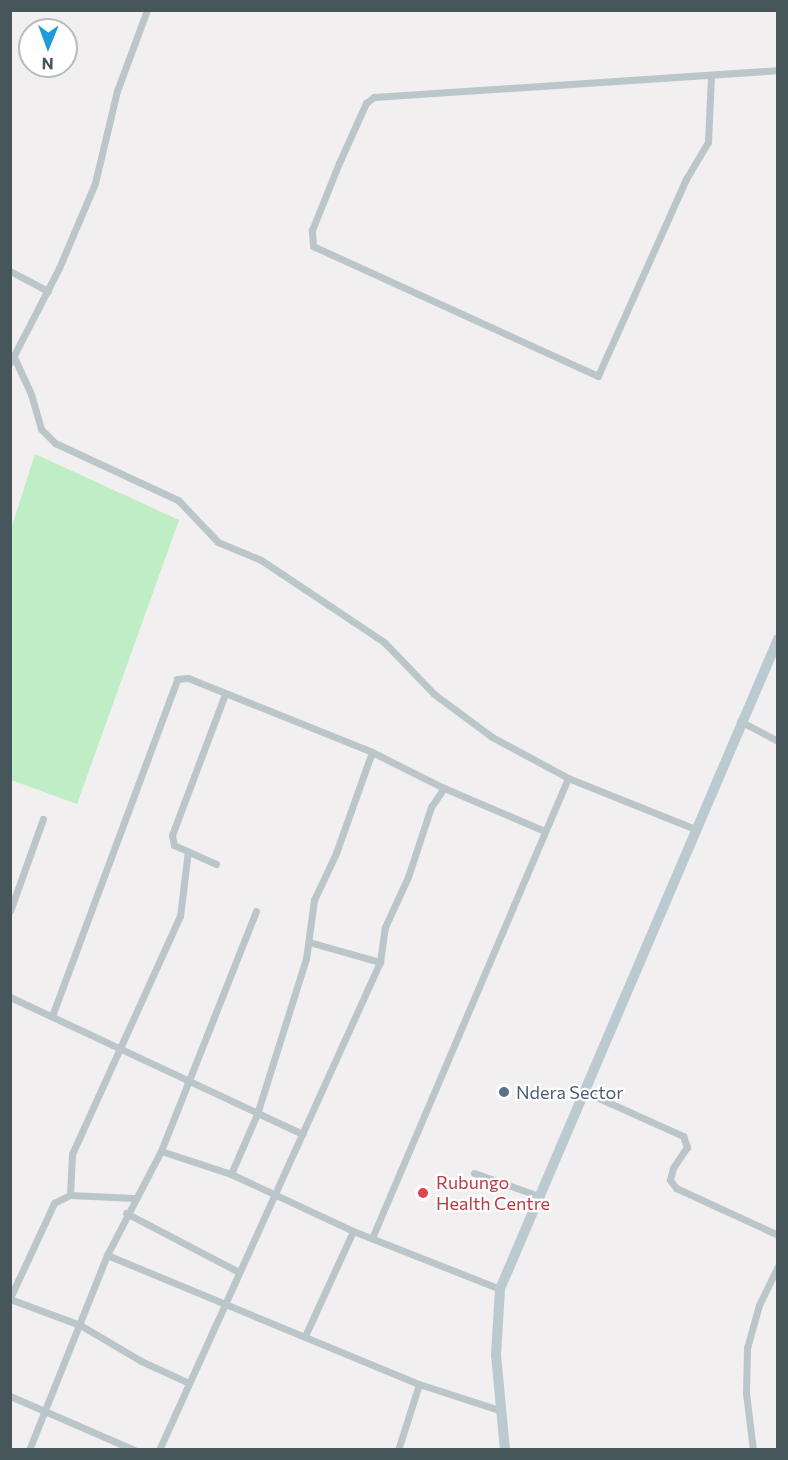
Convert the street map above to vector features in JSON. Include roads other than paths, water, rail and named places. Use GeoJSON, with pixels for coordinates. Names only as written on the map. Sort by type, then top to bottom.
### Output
{"type":"FeatureCollection","features":[{"type":"Feature","properties":{"kind":"main road"},"geometry":{"type":"LineString","coordinates":[[505,1449],[496,1344],[500,1289],[740,721],[777,639]]}},
{"type":"Feature","properties":{"kind":"street"},"geometry":{"type":"LineString","coordinates":[[147,10],[117,91],[95,183],[48,291],[12,359],[25,376],[41,429],[55,444],[178,500],[218,542],[261,560],[312,591],[384,642],[434,694],[492,737],[568,778],[695,830]]}},
{"type":"Feature","properties":{"kind":"street"},"geometry":{"type":"LineString","coordinates":[[711,76],[708,142],[686,179],[598,376],[314,246],[312,230],[366,103],[374,97],[777,70]]}},
{"type":"Feature","properties":{"kind":"street"},"geometry":{"type":"LineString","coordinates":[[10,271],[48,291]]}},
{"type":"Feature","properties":{"kind":"street"},"geometry":{"type":"LineString","coordinates":[[52,1016],[177,679],[188,678],[372,752],[444,788],[545,831]]}},
{"type":"Feature","properties":{"kind":"street"},"geometry":{"type":"LineString","coordinates":[[216,864],[174,845],[172,835],[225,694]]}},
{"type":"Feature","properties":{"kind":"street"},"geometry":{"type":"LineString","coordinates":[[740,721],[777,741]]}},
{"type":"Feature","properties":{"kind":"street"},"geometry":{"type":"LineString","coordinates":[[231,1174],[257,1114],[309,942],[314,900],[336,853],[372,752]]}},
{"type":"Feature","properties":{"kind":"street"},"geometry":{"type":"LineString","coordinates":[[372,1238],[568,778]]}},
{"type":"Feature","properties":{"kind":"street"},"geometry":{"type":"LineString","coordinates":[[159,1449],[380,962],[385,927],[408,877],[431,807],[444,788]]}},
{"type":"Feature","properties":{"kind":"street"},"geometry":{"type":"LineString","coordinates":[[10,911],[43,819]]}},
{"type":"Feature","properties":{"kind":"street"},"geometry":{"type":"LineString","coordinates":[[70,1195],[72,1154],[180,916],[188,851]]}},
{"type":"Feature","properties":{"kind":"street"},"geometry":{"type":"LineString","coordinates":[[29,1449],[46,1412],[107,1254],[126,1213],[161,1151],[256,911]]}},
{"type":"Feature","properties":{"kind":"street"},"geometry":{"type":"LineString","coordinates":[[309,942],[380,962]]}},
{"type":"Feature","properties":{"kind":"street"},"geometry":{"type":"LineString","coordinates":[[10,997],[302,1134]]}},
{"type":"Feature","properties":{"kind":"street"},"geometry":{"type":"LineString","coordinates":[[583,1091],[683,1136],[687,1147],[673,1168],[670,1180],[676,1188],[777,1235]]}},
{"type":"Feature","properties":{"kind":"street"},"geometry":{"type":"LineString","coordinates":[[161,1151],[231,1174],[353,1232],[500,1289]]}},
{"type":"Feature","properties":{"kind":"street"},"geometry":{"type":"LineString","coordinates":[[474,1173],[539,1196]]}},
{"type":"Feature","properties":{"kind":"street"},"geometry":{"type":"LineString","coordinates":[[134,1198],[70,1195],[54,1203],[10,1299],[80,1325],[141,1361],[189,1383]]}},
{"type":"Feature","properties":{"kind":"street"},"geometry":{"type":"LineString","coordinates":[[126,1213],[239,1272]]}},
{"type":"Feature","properties":{"kind":"street"},"geometry":{"type":"LineString","coordinates":[[305,1336],[353,1232]]}},
{"type":"Feature","properties":{"kind":"street"},"geometry":{"type":"LineString","coordinates":[[107,1254],[419,1384],[502,1411]]}},
{"type":"Feature","properties":{"kind":"street"},"geometry":{"type":"LineString","coordinates":[[753,1449],[746,1393],[747,1348],[759,1305],[777,1266]]}},
{"type":"Feature","properties":{"kind":"street"},"geometry":{"type":"LineString","coordinates":[[398,1449],[419,1384]]}},
{"type":"Feature","properties":{"kind":"street"},"geometry":{"type":"LineString","coordinates":[[10,1396],[134,1449]]}},
{"type":"Feature","properties":{"kind":"place","name":"Ndera Sector"},"geometry":{"type":"Point","coordinates":[504,1092]}},
{"type":"Feature","properties":{"kind":"place","name":"Rubungo Health Centre"},"geometry":{"type":"Point","coordinates":[423,1193]}}]}
